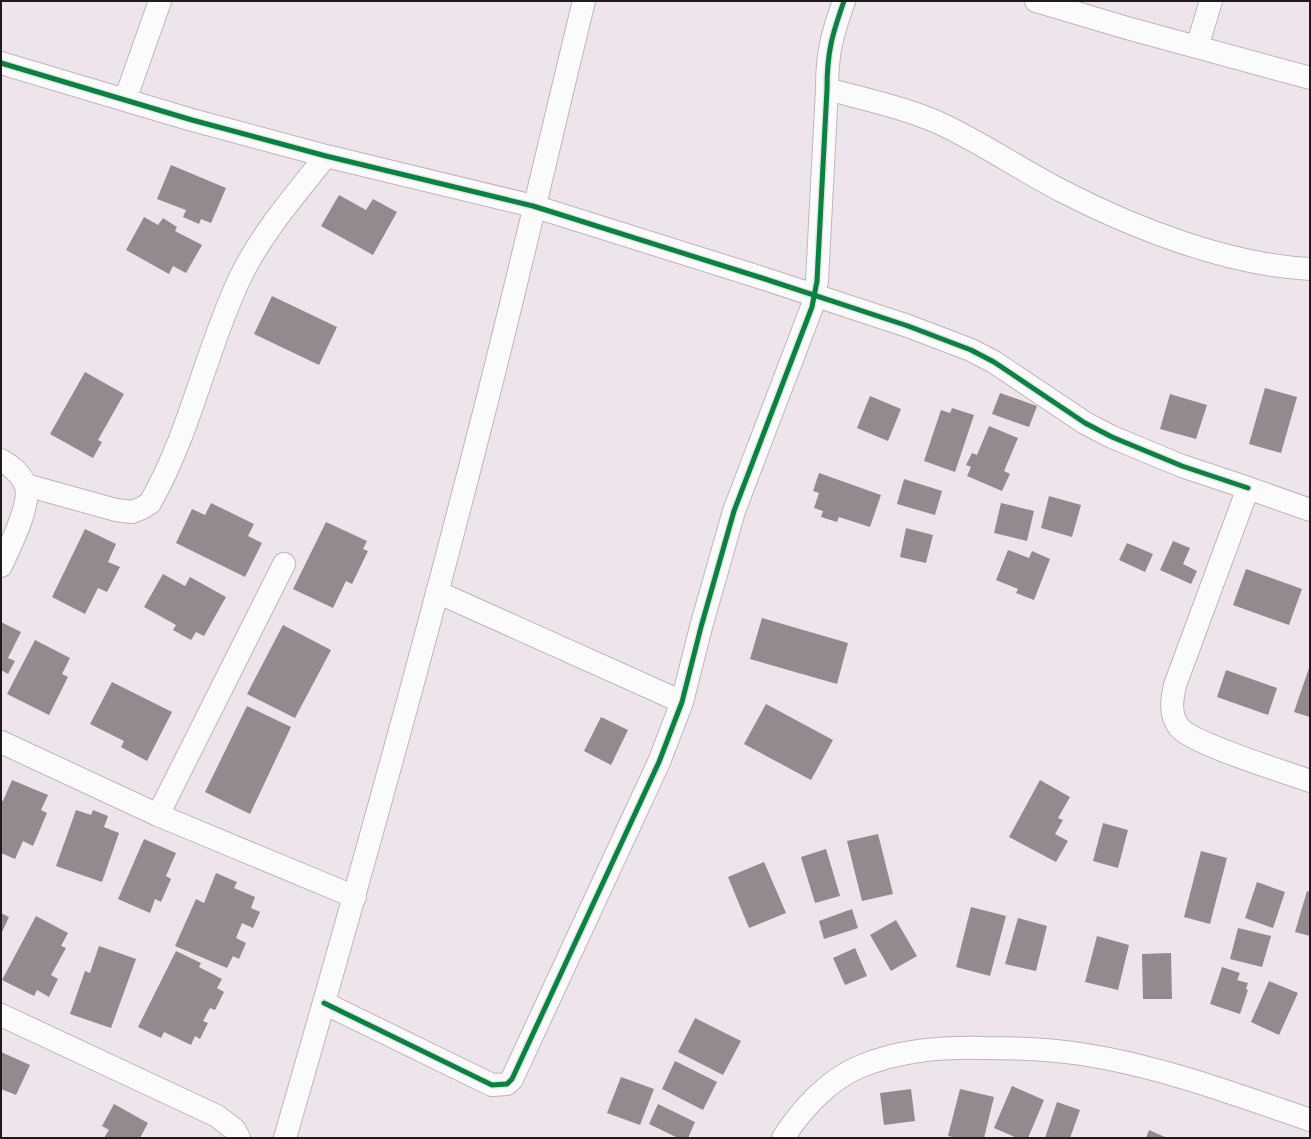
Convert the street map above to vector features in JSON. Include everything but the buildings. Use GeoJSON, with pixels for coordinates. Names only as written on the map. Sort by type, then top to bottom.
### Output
{"type":"FeatureCollection","features":[{"type":"Feature","properties":{"kind":"street"},"geometry":{"type":"LineString","coordinates":[[125,100],[160,1]]}},
{"type":"Feature","properties":{"kind":"street"},"geometry":{"type":"LineString","coordinates":[[285,1138],[355,897],[480,429],[584,1]]}},
{"type":"Feature","properties":{"kind":"street"},"geometry":{"type":"LineString","coordinates":[[324,1003],[492,1085],[507,1084],[512,1079],[658,762],[682,702],[700,627],[734,510],[815,295],[829,50],[844,1]]}},
{"type":"Feature","properties":{"kind":"street"},"geometry":{"type":"LineString","coordinates":[[1036,1],[1310,78]]}},
{"type":"Feature","properties":{"kind":"street"},"geometry":{"type":"LineString","coordinates":[[1197,47],[1211,1]]}},
{"type":"Feature","properties":{"kind":"street"},"geometry":{"type":"LineString","coordinates":[[1,63],[125,100],[326,156],[533,206],[908,326],[971,350],[1014,373],[1085,422],[1112,436],[1182,466],[1310,510]]}},
{"type":"Feature","properties":{"kind":"street"},"geometry":{"type":"LineString","coordinates":[[827,89],[914,113],[938,122],[1064,192],[1154,232],[1242,259],[1268,265],[1310,269]]}},
{"type":"Feature","properties":{"kind":"street"},"geometry":{"type":"LineString","coordinates":[[26,485],[116,510],[132,512],[150,503],[187,422],[239,279],[259,245],[282,212],[326,156]]}},
{"type":"Feature","properties":{"kind":"street"},"geometry":{"type":"LineString","coordinates":[[1,460],[20,475],[26,485],[21,521],[1,566]]}},
{"type":"Feature","properties":{"kind":"street"},"geometry":{"type":"LineString","coordinates":[[1248,488],[1175,685],[1172,702],[1174,716],[1179,727],[1189,734],[1239,756],[1310,781]]}},
{"type":"Feature","properties":{"kind":"street"},"geometry":{"type":"LineString","coordinates":[[158,815],[284,564]]}},
{"type":"Feature","properties":{"kind":"street"},"geometry":{"type":"LineString","coordinates":[[437,592],[682,702]]}},
{"type":"Feature","properties":{"kind":"street"},"geometry":{"type":"LineString","coordinates":[[1,742],[158,815],[355,897]]}},
{"type":"Feature","properties":{"kind":"street"},"geometry":{"type":"LineString","coordinates":[[1,1015],[218,1116],[232,1127],[238,1138]]}},
{"type":"Feature","properties":{"kind":"street"},"geometry":{"type":"LineString","coordinates":[[783,1138],[792,1124],[810,1104],[837,1079],[859,1067],[894,1055],[932,1049],[1019,1048],[1080,1054],[1126,1063],[1195,1080],[1310,1120]]}},
{"type":"Feature","properties":{"kind":"cycle path"},"geometry":{"type":"LineString","coordinates":[[324,1003],[492,1085],[507,1084],[512,1079],[659,762],[682,702],[701,627],[734,511],[812,307],[817,281],[829,54],[833,34],[844,1]]}},
{"type":"Feature","properties":{"kind":"cycle path"},"geometry":{"type":"LineString","coordinates":[[1,63],[192,120],[326,156],[533,206],[762,278],[908,326],[971,350],[994,362],[1085,423],[1112,437],[1182,466],[1248,488]]}}]}
